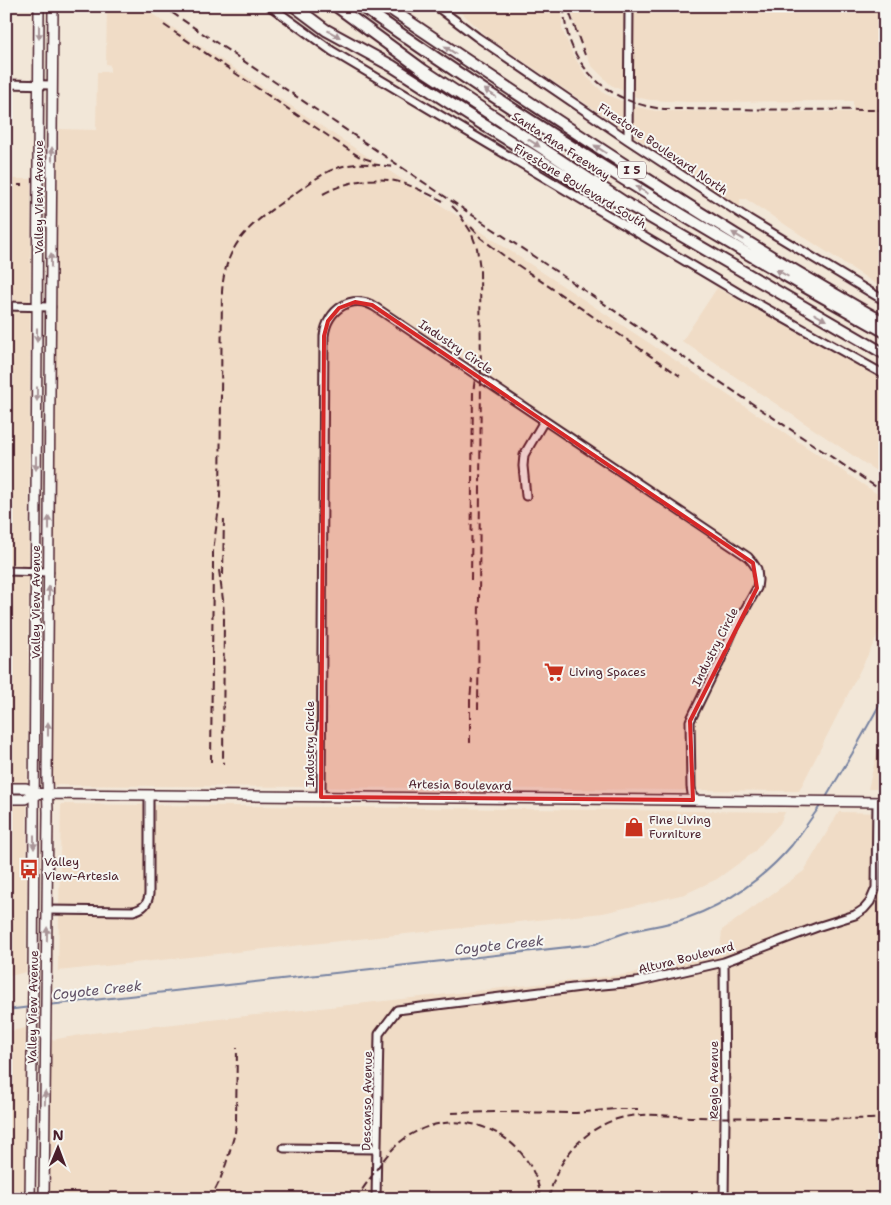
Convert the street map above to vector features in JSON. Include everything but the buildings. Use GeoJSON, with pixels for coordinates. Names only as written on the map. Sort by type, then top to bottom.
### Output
{"type":"FeatureCollection","features":[{"type":"Feature","properties":{"kind":"highway"},"geometry":{"type":"LineString","coordinates":[[294,6],[326,30],[392,66],[600,197],[627,204]]}},
{"type":"Feature","properties":{"kind":"highway","name":"Santa Ana Freeway"},"geometry":{"type":"LineString","coordinates":[[336,6],[423,70],[627,204],[885,354]]}},
{"type":"Feature","properties":{"kind":"highway"},"geometry":{"type":"LineString","coordinates":[[361,6],[450,68],[584,155],[885,332]]}},
{"type":"Feature","properties":{"kind":"highway","name":"Santa Ana Freeway"},"geometry":{"type":"LineString","coordinates":[[386,6],[522,98],[689,206],[885,323]]}},
{"type":"Feature","properties":{"kind":"main road","name":"Valley View Avenue"},"geometry":{"type":"LineString","coordinates":[[30,1199],[39,6]]}},
{"type":"Feature","properties":{"kind":"main road","name":"Valley View Avenue"},"geometry":{"type":"LineString","coordinates":[[44,1199],[53,6]]}},
{"type":"Feature","properties":{"kind":"main road"},"geometry":{"type":"LineString","coordinates":[[35,677],[48,677]]}},
{"type":"Feature","properties":{"kind":"main road","name":"Artesia Boulevard"},"geometry":{"type":"LineString","coordinates":[[6,788],[26,788],[34,794]]}},
{"type":"Feature","properties":{"kind":"main road","name":"Artesia Boulevard"},"geometry":{"type":"LineString","coordinates":[[6,798],[25,799],[34,794],[48,794],[881,802]]}},
{"type":"Feature","properties":{"kind":"street","name":"Firestone Boulevard South"},"geometry":{"type":"LineString","coordinates":[[270,6],[332,51],[742,295],[885,376]]}},
{"type":"Feature","properties":{"kind":"street","name":"Firestone Boulevard North"},"geometry":{"type":"LineString","coordinates":[[436,6],[476,37],[628,140],[744,216],[885,301]]}},
{"type":"Feature","properties":{"kind":"street"},"geometry":{"type":"LineString","coordinates":[[628,140],[630,6]]}},
{"type":"Feature","properties":{"kind":"street"},"geometry":{"type":"LineString","coordinates":[[6,84],[52,85]]}},
{"type":"Feature","properties":{"kind":"street","name":"Industry Circle"},"geometry":{"type":"LineString","coordinates":[[321,796],[324,336],[330,316],[339,308],[350,303],[359,302],[372,305],[753,563],[757,569],[757,588],[733,631],[719,664],[690,721],[691,787],[694,800]]}},
{"type":"Feature","properties":{"kind":"street"},"geometry":{"type":"LineString","coordinates":[[6,306],[51,307]]}},
{"type":"Feature","properties":{"kind":"street"},"geometry":{"type":"LineString","coordinates":[[526,496],[522,466],[524,455],[544,422]]}},
{"type":"Feature","properties":{"kind":"street"},"geometry":{"type":"LineString","coordinates":[[6,572],[49,572]]}},
{"type":"Feature","properties":{"kind":"street"},"geometry":{"type":"LineString","coordinates":[[47,910],[132,911],[143,907],[149,900],[149,795]]}},
{"type":"Feature","properties":{"kind":"street","name":"Altura Boulevard"},"geometry":{"type":"LineString","coordinates":[[397,1010],[580,987],[636,982],[724,962],[855,915],[867,906],[873,898],[876,888],[881,802]]}},
{"type":"Feature","properties":{"kind":"street","name":"Regio Avenue"},"geometry":{"type":"LineString","coordinates":[[724,962],[724,1199]]}},
{"type":"Feature","properties":{"kind":"street","name":"Descanso Avenue"},"geometry":{"type":"LineString","coordinates":[[376,1199],[379,1034],[397,1010]]}},
{"type":"Feature","properties":{"kind":"street"},"geometry":{"type":"LineString","coordinates":[[284,1148],[377,1149]]}},
{"type":"Feature","properties":{"kind":"highlighted area"},"geometry":{"type":"Polygon","coordinates":[[[355,302],[372,305],[753,563],[757,588],[690,721],[693,800],[321,797],[324,336],[328,321],[339,308],[355,302]]]}},
{"type":"Feature","properties":{"kind":"shaded area"},"geometry":{"type":"Polygon","coordinates":[[[107,6],[140,6],[885,499],[885,621],[799,791],[52,785],[55,275],[59,129],[96,130],[97,72],[110,72],[110,65],[106,64],[107,6]]]}},
{"type":"Feature","properties":{"kind":"shaded area"},"geometry":{"type":"Polygon","coordinates":[[[455,6],[562,6],[562,29],[573,55],[587,77],[605,94],[637,107],[656,111],[853,112],[853,101],[688,102],[650,100],[636,97],[611,85],[591,65],[573,18],[572,6],[885,6],[885,290],[746,199],[740,199],[740,208],[486,36],[455,6]]]}},
{"type":"Feature","properties":{"kind":"shaded area"},"geometry":{"type":"Polygon","coordinates":[[[6,179],[31,179],[26,972],[6,977],[6,179]]]}},
{"type":"Feature","properties":{"kind":"shaded area"},"geometry":{"type":"Polygon","coordinates":[[[717,288],[885,381],[885,477],[682,341],[717,288]]]}},
{"type":"Feature","properties":{"kind":"shaded area"},"geometry":{"type":"Polygon","coordinates":[[[885,730],[885,789],[868,789],[881,737],[885,730]]]}},
{"type":"Feature","properties":{"kind":"shaded area"},"geometry":{"type":"Polygon","coordinates":[[[61,804],[785,812],[780,823],[753,853],[717,879],[685,894],[603,913],[58,971],[61,804]]]}},
{"type":"Feature","properties":{"kind":"shaded area"},"geometry":{"type":"Polygon","coordinates":[[[839,812],[885,813],[885,1199],[50,1199],[51,1040],[92,1033],[630,974],[720,950],[722,930],[804,871],[839,812]]]}},
{"type":"Feature","properties":{"kind":"shaded area"},"geometry":{"type":"Polygon","coordinates":[[[26,1028],[25,1199],[6,1199],[6,1032],[26,1028]]]}},
{"type":"Feature","properties":{"kind":"waterway","name":"Coyote Creek"},"geometry":{"type":"LineString","coordinates":[[825,799],[885,695]]}},
{"type":"Feature","properties":{"kind":"waterway","name":"Coyote Creek"},"geometry":{"type":"LineString","coordinates":[[48,1005],[595,944],[628,932],[687,918],[716,905],[744,889],[781,857],[821,805]]}},
{"type":"Feature","properties":{"kind":"waterway","name":"Coyote Creek"},"geometry":{"type":"LineString","coordinates":[[6,1010],[31,1007]]}},
{"type":"Feature","properties":{"kind":"railway"},"geometry":{"type":"LineString","coordinates":[[162,6],[885,493]]}},
{"type":"Feature","properties":{"kind":"railway"},"geometry":{"type":"LineString","coordinates":[[564,6],[566,27],[572,46],[582,63],[594,78],[626,100],[666,109],[885,110]]}},
{"type":"Feature","properties":{"kind":"railway"},"geometry":{"type":"LineString","coordinates":[[570,14],[585,55]]}},
{"type":"Feature","properties":{"kind":"railway"},"geometry":{"type":"LineString","coordinates":[[164,25],[349,150],[360,157],[373,161]]}},
{"type":"Feature","properties":{"kind":"railway"},"geometry":{"type":"LineString","coordinates":[[211,762],[213,551],[220,500],[222,292],[224,274],[229,259],[244,234],[267,213],[313,181],[340,167],[354,164],[394,167]]}},
{"type":"Feature","properties":{"kind":"railway"},"geometry":{"type":"LineString","coordinates":[[323,194],[352,183],[382,180],[403,183],[443,201]]}},
{"type":"Feature","properties":{"kind":"railway"},"geometry":{"type":"LineString","coordinates":[[6,185],[22,185]]}},
{"type":"Feature","properties":{"kind":"railway"},"geometry":{"type":"LineString","coordinates":[[452,206],[471,232],[477,248],[480,269],[478,709]]}},
{"type":"Feature","properties":{"kind":"railway"},"geometry":{"type":"LineString","coordinates":[[471,227],[481,238],[503,255],[680,376]]}},
{"type":"Feature","properties":{"kind":"railway"},"geometry":{"type":"LineString","coordinates":[[471,580],[473,392],[476,373]]}},
{"type":"Feature","properties":{"kind":"railway"},"geometry":{"type":"LineString","coordinates":[[223,575],[224,516]]}},
{"type":"Feature","properties":{"kind":"railway"},"geometry":{"type":"LineString","coordinates":[[219,570],[224,616],[223,764]]}},
{"type":"Feature","properties":{"kind":"railway"},"geometry":{"type":"LineString","coordinates":[[470,743],[472,679]]}},
{"type":"Feature","properties":{"kind":"railway"},"geometry":{"type":"LineString","coordinates":[[208,1199],[220,1180],[235,1133],[237,1048]]}},
{"type":"Feature","properties":{"kind":"railway"},"geometry":{"type":"LineString","coordinates":[[451,1113],[576,1113],[638,1109]]}},
{"type":"Feature","properties":{"kind":"railway"},"geometry":{"type":"LineString","coordinates":[[549,1199],[557,1173],[572,1150],[592,1131],[617,1119],[636,1115],[885,1118]]}},
{"type":"Feature","properties":{"kind":"railway"},"geometry":{"type":"LineString","coordinates":[[355,1199],[384,1159],[404,1139],[425,1128],[447,1123],[469,1123],[490,1130],[508,1141],[524,1156],[535,1176],[541,1199]]}},
{"type":"Feature","properties":{"kind":"place","name":"Living Spaces"},"geometry":{"type":"Point","coordinates":[554,672]}},
{"type":"Feature","properties":{"kind":"place","name":"Fine Living Furniture"},"geometry":{"type":"Point","coordinates":[634,827]}},
{"type":"Feature","properties":{"kind":"place","name":"Valley View-Artesia"},"geometry":{"type":"Point","coordinates":[29,869]}}]}
